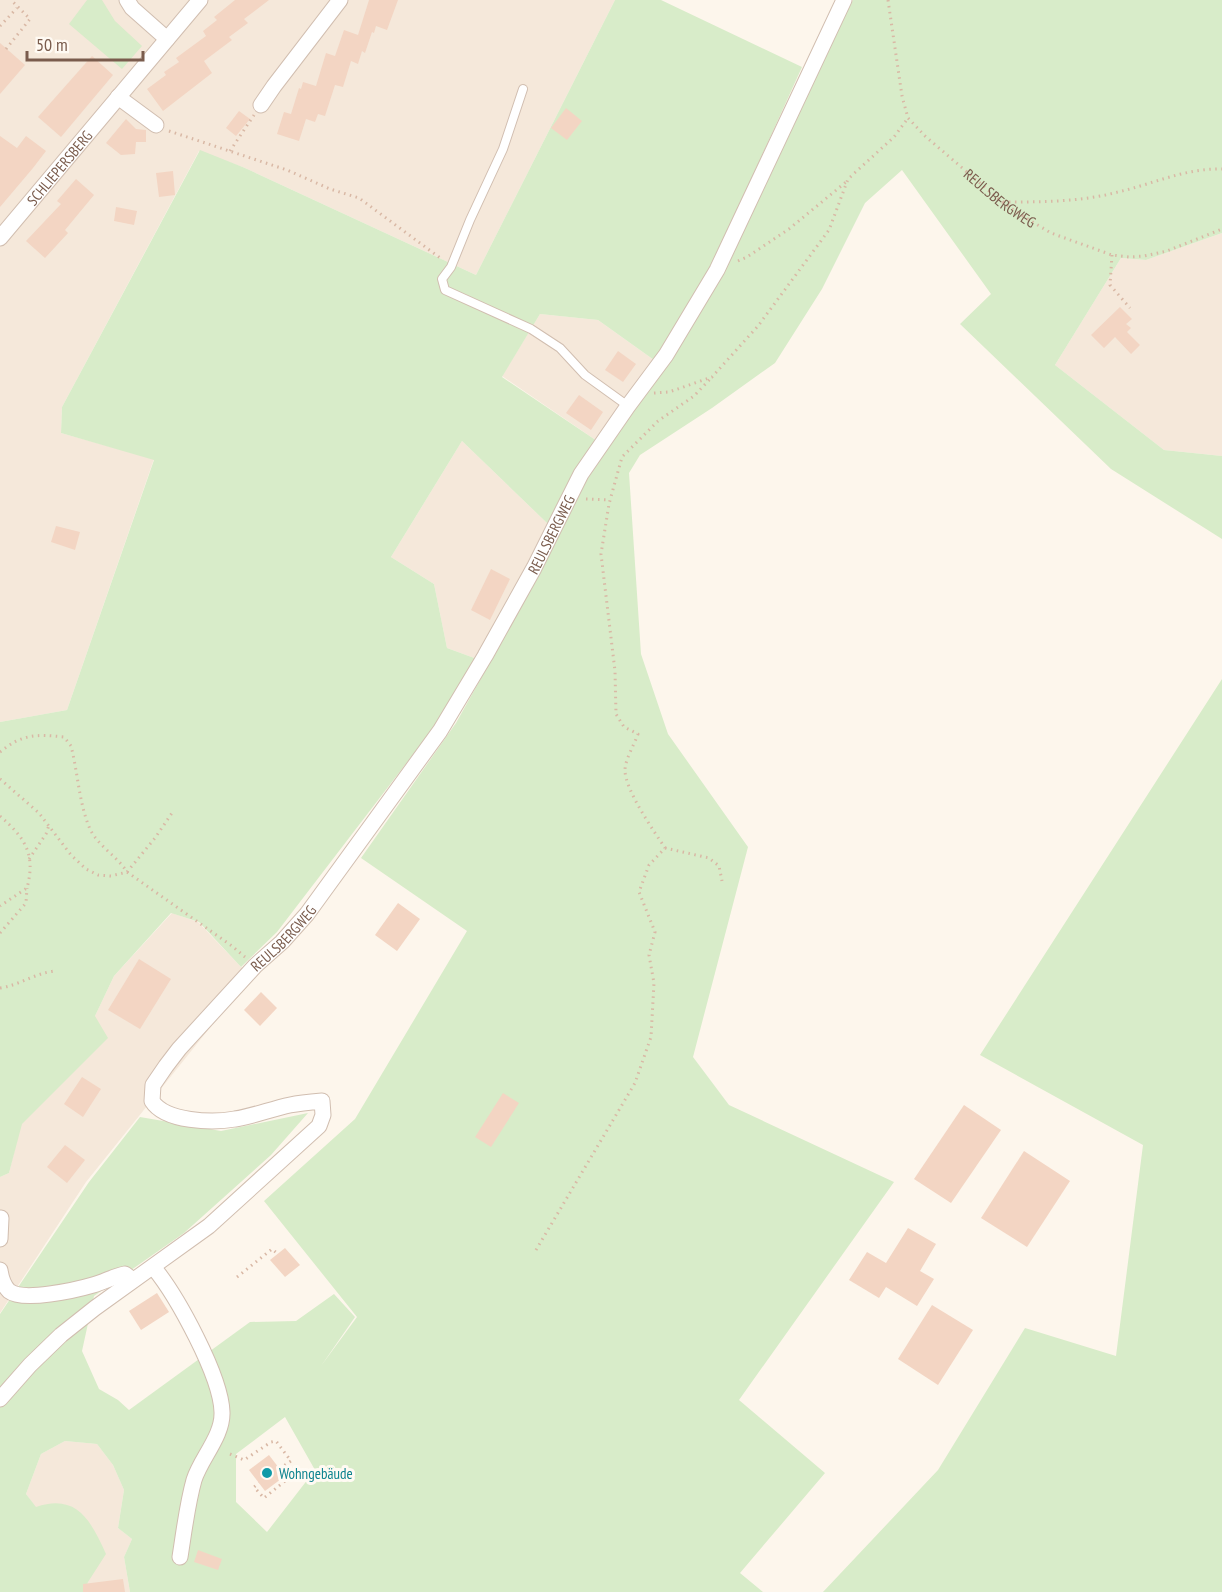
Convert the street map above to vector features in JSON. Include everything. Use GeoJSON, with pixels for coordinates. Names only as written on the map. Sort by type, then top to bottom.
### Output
{"type":"FeatureCollection","features":[{"type":"Feature","properties":{"kind":"street"},"geometry":{"type":"LineString","coordinates":[[127,0],[132,8],[167,39]]}},
{"type":"Feature","properties":{"kind":"street","name":"SCHLIEPERSBERG"},"geometry":{"type":"LineString","coordinates":[[0,238],[200,0]]}},
{"type":"Feature","properties":{"kind":"street"},"geometry":{"type":"LineString","coordinates":[[261,105],[340,0]]}},
{"type":"Feature","properties":{"kind":"street","name":"REULSBERGWEG"},"geometry":{"type":"LineString","coordinates":[[0,1399],[30,1365],[62,1335],[208,1226],[319,1126],[323,1115],[322,1101],[287,1105],[235,1119],[198,1120],[174,1116],[162,1111],[152,1101],[153,1085],[179,1048],[255,966],[282,942],[306,914],[440,731],[534,568],[581,474],[666,355],[717,270],[844,0]]}},
{"type":"Feature","properties":{"kind":"street"},"geometry":{"type":"LineString","coordinates":[[118,97],[156,125]]}},
{"type":"Feature","properties":{"kind":"street"},"geometry":{"type":"LineString","coordinates":[[0,1239],[1,1218]]}},
{"type":"Feature","properties":{"kind":"street"},"geometry":{"type":"LineString","coordinates":[[154,1268],[190,1326],[204,1354],[216,1385],[222,1413],[218,1431],[194,1480],[180,1557]]}},
{"type":"Feature","properties":{"kind":"street"},"geometry":{"type":"LineString","coordinates":[[0,1270],[10,1292],[31,1296],[78,1288],[125,1274],[133,1280]]}},
{"type":"Feature","properties":{"kind":"lane"},"geometry":{"type":"LineString","coordinates":[[523,89],[502,149],[451,267],[442,279],[445,290],[531,329],[560,348],[585,375],[632,400]]}},
{"type":"Feature","properties":{"kind":"path"},"geometry":{"type":"LineString","coordinates":[[6,49],[30,19],[10,0]]}},
{"type":"Feature","properties":{"kind":"path"},"geometry":{"type":"LineString","coordinates":[[717,270],[747,257],[789,229],[894,137],[908,118],[902,96],[888,0]]}},
{"type":"Feature","properties":{"kind":"path"},"geometry":{"type":"LineString","coordinates":[[0,26],[17,7]]}},
{"type":"Feature","properties":{"kind":"path"},"geometry":{"type":"LineString","coordinates":[[230,151],[261,105]]}},
{"type":"Feature","properties":{"kind":"path","name":"REULSBERGWEG"},"geometry":{"type":"LineString","coordinates":[[908,118],[925,136],[1002,202],[1051,233],[1112,255],[1129,257],[1155,254],[1222,230]]}},
{"type":"Feature","properties":{"kind":"path"},"geometry":{"type":"LineString","coordinates":[[156,125],[187,138],[309,178],[330,189],[359,198],[430,249],[451,267]]}},
{"type":"Feature","properties":{"kind":"path"},"geometry":{"type":"LineString","coordinates":[[1002,202],[1052,202],[1117,193],[1183,172],[1222,169]]}},
{"type":"Feature","properties":{"kind":"path"},"geometry":{"type":"LineString","coordinates":[[722,881],[719,866],[709,858],[665,848],[642,812],[626,775],[625,766],[638,734],[624,727],[616,714],[615,671],[601,554],[610,500],[622,457],[658,422],[694,396],[758,326],[829,230],[848,179]]}},
{"type":"Feature","properties":{"kind":"path"},"geometry":{"type":"LineString","coordinates":[[1112,255],[1110,285],[1130,308]]}},
{"type":"Feature","properties":{"kind":"path"},"geometry":{"type":"LineString","coordinates":[[632,400],[669,392],[712,377]]}},
{"type":"Feature","properties":{"kind":"path"},"geometry":{"type":"LineString","coordinates":[[569,498],[610,500]]}},
{"type":"Feature","properties":{"kind":"path"},"geometry":{"type":"LineString","coordinates":[[0,752],[13,741],[38,734],[64,736],[71,746],[90,829],[99,842],[119,860],[127,872],[232,946],[255,966]]}},
{"type":"Feature","properties":{"kind":"path"},"geometry":{"type":"LineString","coordinates":[[0,779],[34,808],[71,855],[86,869],[98,874],[111,876],[127,872],[174,810]]}},
{"type":"Feature","properties":{"kind":"path"},"geometry":{"type":"LineString","coordinates":[[0,816],[26,843],[30,876],[26,903],[0,933]]}},
{"type":"Feature","properties":{"kind":"path"},"geometry":{"type":"LineString","coordinates":[[29,859],[46,834],[49,825]]}},
{"type":"Feature","properties":{"kind":"path"},"geometry":{"type":"LineString","coordinates":[[536,1250],[635,1083],[651,1036],[654,983],[649,955],[655,932],[639,892],[649,866],[665,848]]}},
{"type":"Feature","properties":{"kind":"path"},"geometry":{"type":"LineString","coordinates":[[0,906],[27,888]]}},
{"type":"Feature","properties":{"kind":"path"},"geometry":{"type":"LineString","coordinates":[[0,988],[13,986],[37,974],[54,971]]}},
{"type":"Feature","properties":{"kind":"path"},"geometry":{"type":"LineString","coordinates":[[237,1277],[272,1249],[278,1254]]}},
{"type":"Feature","properties":{"kind":"path"},"geometry":{"type":"LineString","coordinates":[[231,1454],[237,1459],[244,1460],[276,1441],[291,1461],[282,1467],[290,1477],[264,1498],[254,1486],[259,1483]]}},
{"type":"Feature","properties":{"kind":"shaded area"},"geometry":{"type":"Polygon","coordinates":[[[0,0],[615,0],[476,275],[245,168],[199,151],[62,407],[61,433],[154,459],[67,710],[0,722],[0,0]]]}},
{"type":"Feature","properties":{"kind":"shaded area"},"geometry":{"type":"Polygon","coordinates":[[[1222,233],[1222,456],[1164,450],[1055,365],[1121,258],[1146,260],[1222,233]]]}},
{"type":"Feature","properties":{"kind":"shaded area"},"geometry":{"type":"Polygon","coordinates":[[[540,314],[598,320],[654,360],[597,441],[502,376],[540,314]]]}},
{"type":"Feature","properties":{"kind":"shaded area"},"geometry":{"type":"Polygon","coordinates":[[[462,441],[548,524],[477,659],[447,648],[434,584],[391,557],[462,441]]]}},
{"type":"Feature","properties":{"kind":"shaded area"},"geometry":{"type":"Polygon","coordinates":[[[172,913],[198,922],[241,967],[253,974],[86,1182],[0,1313],[0,1177],[9,1173],[21,1124],[95,1016],[114,976],[172,913]]]}},
{"type":"Feature","properties":{"kind":"shaded area"},"geometry":{"type":"Polygon","coordinates":[[[65,1441],[97,1444],[113,1465],[124,1490],[118,1528],[132,1539],[124,1557],[130,1592],[85,1592],[88,1582],[26,1494],[41,1454],[65,1441]]]}},
{"type":"Feature","properties":{"kind":"green space"},"geometry":{"type":"Polygon","coordinates":[[[87,0],[102,0],[115,21],[142,46],[122,69],[69,24],[87,0]]]}},
{"type":"Feature","properties":{"kind":"green space"},"geometry":{"type":"Polygon","coordinates":[[[615,0],[661,0],[802,67],[714,261],[654,360],[598,320],[540,314],[502,377],[597,441],[548,524],[462,441],[391,557],[434,584],[447,648],[477,659],[434,727],[277,932],[241,967],[199,922],[171,913],[114,976],[95,1016],[108,1038],[22,1124],[9,1173],[0,1177],[0,722],[67,710],[154,460],[61,433],[62,407],[200,150],[245,168],[476,275],[615,0]]]}},
{"type":"Feature","properties":{"kind":"green space"},"geometry":{"type":"Polygon","coordinates":[[[853,0],[1222,0],[1222,233],[1146,260],[1121,258],[1055,365],[1164,450],[1222,456],[1222,539],[1111,469],[960,324],[991,294],[902,170],[865,203],[822,289],[775,363],[640,455],[629,473],[641,654],[668,734],[748,847],[693,1057],[729,1105],[894,1182],[739,1400],[825,1473],[740,1573],[763,1592],[130,1592],[124,1557],[132,1539],[118,1528],[124,1490],[113,1465],[97,1444],[65,1441],[41,1454],[26,1494],[36,1507],[62,1504],[81,1513],[88,1521],[106,1554],[88,1582],[85,1592],[0,1592],[0,1314],[89,1182],[140,1117],[221,1131],[308,1113],[271,1155],[184,1233],[94,1296],[82,1351],[99,1389],[118,1400],[129,1410],[250,1322],[296,1321],[334,1294],[355,1317],[321,1366],[357,1317],[264,1201],[355,1119],[467,931],[361,858],[456,723],[545,564],[579,485],[698,313],[826,50],[853,0]],[[285,1417],[236,1454],[236,1502],[267,1532],[315,1470],[285,1417]]]}},
{"type":"Feature","properties":{"kind":"green space"},"geometry":{"type":"Polygon","coordinates":[[[1222,679],[1222,1592],[823,1592],[938,1470],[1025,1328],[1116,1356],[1143,1145],[980,1055],[1222,679]]]}},
{"type":"Feature","properties":{"kind":"building"},"geometry":{"type":"Polygon","coordinates":[[[235,0],[269,0],[244,19],[248,23],[229,37],[232,40],[204,61],[212,73],[163,111],[147,89],[166,75],[164,72],[179,62],[176,58],[206,36],[203,31],[217,20],[214,17],[235,0]]]}},
{"type":"Feature","properties":{"kind":"building"},"geometry":{"type":"Polygon","coordinates":[[[369,0],[398,0],[387,30],[376,26],[365,53],[362,51],[358,64],[351,61],[343,87],[335,85],[325,116],[318,114],[315,122],[306,119],[299,141],[277,134],[284,112],[291,114],[303,82],[316,86],[326,53],[335,56],[344,30],[358,35],[369,0]]]}},
{"type":"Feature","properties":{"kind":"building"},"geometry":{"type":"Polygon","coordinates":[[[0,43],[25,65],[0,94],[0,43]]]}},
{"type":"Feature","properties":{"kind":"building"},"geometry":{"type":"Polygon","coordinates":[[[92,56],[113,75],[61,137],[38,117],[92,56]]]}},
{"type":"Feature","properties":{"kind":"building"},"geometry":{"type":"Polygon","coordinates":[[[566,108],[582,121],[567,140],[551,128],[566,108]]]}},
{"type":"Feature","properties":{"kind":"building"},"geometry":{"type":"Polygon","coordinates":[[[239,111],[250,119],[236,136],[226,128],[239,111]]]}},
{"type":"Feature","properties":{"kind":"building"},"geometry":{"type":"Polygon","coordinates":[[[126,119],[136,129],[146,130],[146,142],[136,142],[135,154],[121,155],[106,143],[126,119]]]}},
{"type":"Feature","properties":{"kind":"building"},"geometry":{"type":"Polygon","coordinates":[[[0,136],[17,148],[26,136],[46,151],[0,207],[0,136]]]}},
{"type":"Feature","properties":{"kind":"building"},"geometry":{"type":"Polygon","coordinates":[[[173,171],[175,195],[159,197],[156,173],[173,171]]]}},
{"type":"Feature","properties":{"kind":"building"},"geometry":{"type":"Polygon","coordinates":[[[76,179],[94,195],[65,230],[68,233],[45,258],[26,241],[61,204],[57,201],[76,179]]]}},
{"type":"Feature","properties":{"kind":"building"},"geometry":{"type":"Polygon","coordinates":[[[116,207],[137,211],[134,225],[114,221],[116,207]]]}},
{"type":"Feature","properties":{"kind":"building"},"geometry":{"type":"Polygon","coordinates":[[[1120,307],[1132,319],[1126,324],[1131,328],[1127,332],[1140,345],[1131,354],[1115,337],[1104,348],[1091,335],[1120,307]]]}},
{"type":"Feature","properties":{"kind":"building"},"geometry":{"type":"Polygon","coordinates":[[[618,351],[636,364],[623,382],[605,370],[618,351]]]}},
{"type":"Feature","properties":{"kind":"building"},"geometry":{"type":"Polygon","coordinates":[[[579,395],[603,412],[591,430],[566,413],[579,395]]]}},
{"type":"Feature","properties":{"kind":"building"},"geometry":{"type":"Polygon","coordinates":[[[56,526],[80,532],[75,550],[51,542],[56,526]]]}},
{"type":"Feature","properties":{"kind":"building"},"geometry":{"type":"Polygon","coordinates":[[[491,569],[510,579],[490,620],[471,610],[491,569]]]}},
{"type":"Feature","properties":{"kind":"building"},"geometry":{"type":"Polygon","coordinates":[[[398,903],[420,919],[397,951],[375,935],[398,903]]]}},
{"type":"Feature","properties":{"kind":"building"},"geometry":{"type":"Polygon","coordinates":[[[139,959],[171,979],[140,1029],[108,1010],[139,959]]]}},
{"type":"Feature","properties":{"kind":"building"},"geometry":{"type":"Polygon","coordinates":[[[261,992],[277,1008],[260,1026],[244,1010],[261,992]]]}},
{"type":"Feature","properties":{"kind":"building"},"geometry":{"type":"Polygon","coordinates":[[[82,1077],[101,1089],[83,1117],[64,1104],[82,1077]]]}},
{"type":"Feature","properties":{"kind":"building"},"geometry":{"type":"Polygon","coordinates":[[[503,1093],[519,1103],[491,1147],[475,1137],[503,1093]]]}},
{"type":"Feature","properties":{"kind":"building"},"geometry":{"type":"Polygon","coordinates":[[[964,1105],[1001,1130],[951,1203],[914,1179],[964,1105]]]}},
{"type":"Feature","properties":{"kind":"building"},"geometry":{"type":"Polygon","coordinates":[[[65,1145],[85,1160],[67,1183],[47,1167],[65,1145]]]}},
{"type":"Feature","properties":{"kind":"building"},"geometry":{"type":"Polygon","coordinates":[[[1024,1151],[1070,1181],[1027,1247],[981,1218],[1024,1151]]]}},
{"type":"Feature","properties":{"kind":"building"},"geometry":{"type":"Polygon","coordinates":[[[908,1228],[936,1244],[920,1271],[934,1279],[917,1306],[886,1287],[879,1298],[849,1280],[867,1252],[886,1263],[908,1228]]]}},
{"type":"Feature","properties":{"kind":"building"},"geometry":{"type":"Polygon","coordinates":[[[285,1248],[300,1265],[285,1277],[270,1260],[285,1248]]]}},
{"type":"Feature","properties":{"kind":"building"},"geometry":{"type":"Polygon","coordinates":[[[157,1293],[169,1312],[141,1330],[129,1311],[157,1293]]]}},
{"type":"Feature","properties":{"kind":"building"},"geometry":{"type":"Polygon","coordinates":[[[932,1305],[973,1330],[938,1385],[898,1359],[932,1305]]]}},
{"type":"Feature","properties":{"kind":"building","name":"Wohngebäude"},"geometry":{"type":"Polygon","coordinates":[[[269,1455],[285,1476],[265,1491],[249,1470],[269,1455]]]}},
{"type":"Feature","properties":{"kind":"building"},"geometry":{"type":"Polygon","coordinates":[[[198,1550],[222,1559],[218,1570],[194,1562],[198,1550]]]}},
{"type":"Feature","properties":{"kind":"building"},"geometry":{"type":"Polygon","coordinates":[[[123,1579],[125,1592],[83,1592],[83,1584],[123,1579]]]}},
{"type":"Feature","properties":{"kind":"place","name":"Wohngebäude"},"geometry":{"type":"Point","coordinates":[267,1473]}}]}
